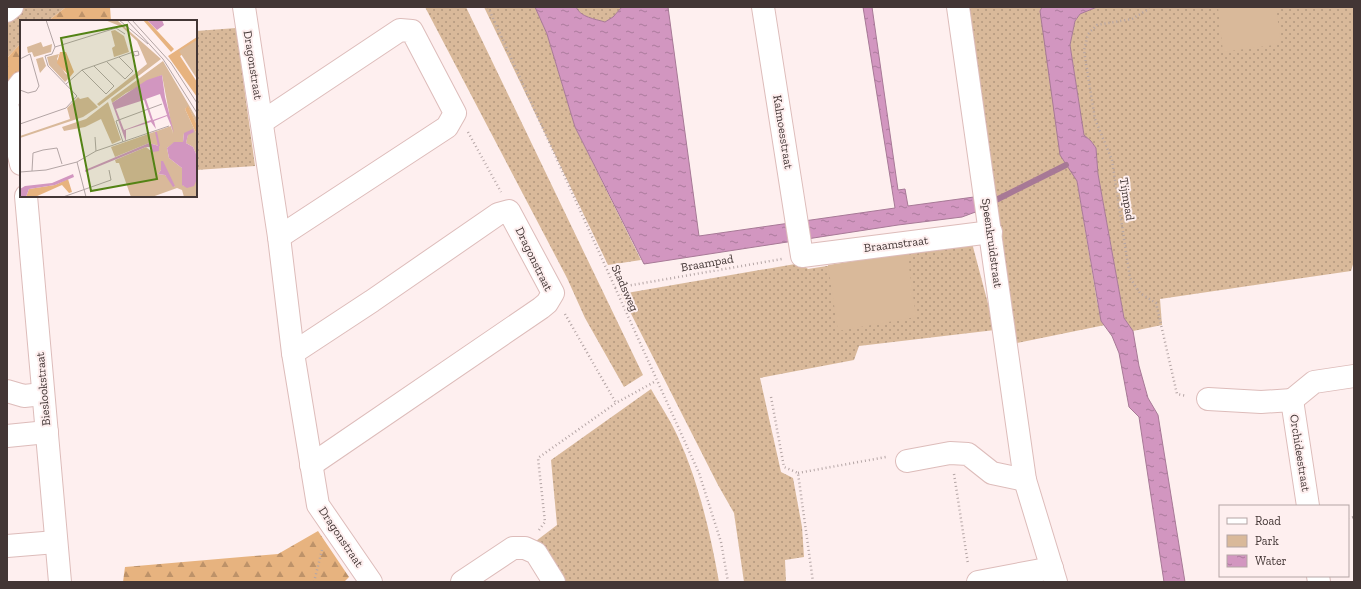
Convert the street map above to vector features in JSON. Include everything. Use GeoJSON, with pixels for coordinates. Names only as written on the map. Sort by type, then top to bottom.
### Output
{"type":"FeatureCollection","features":[{"type":"Feature","properties":{"kind":"main road"},"geometry":{"type":"LineString","coordinates":[[7,11],[12,7]]}},
{"type":"Feature","properties":{"kind":"main road","name":"Dragonstraat"},"geometry":{"type":"LineString","coordinates":[[244,7],[279,237],[293,353],[318,505],[371,582]]}},
{"type":"Feature","properties":{"kind":"main road","name":"Kalmoesstraat"},"geometry":{"type":"LineString","coordinates":[[763,7],[801,249]]}},
{"type":"Feature","properties":{"kind":"main road","name":"Speenkruidstraat"},"geometry":{"type":"LineString","coordinates":[[958,7],[1026,480],[1054,575],[973,574]]}},
{"type":"Feature","properties":{"kind":"main road","name":"Dragonstraat"},"geometry":{"type":"LineString","coordinates":[[262,122],[400,30],[412,31],[455,113]]}},
{"type":"Feature","properties":{"kind":"main road"},"geometry":{"type":"LineString","coordinates":[[7,101],[20,83]]}},
{"type":"Feature","properties":{"kind":"main road"},"geometry":{"type":"LineString","coordinates":[[7,104],[20,160]]}},
{"type":"Feature","properties":{"kind":"main road"},"geometry":{"type":"LineString","coordinates":[[279,237],[446,127],[455,113]]}},
{"type":"Feature","properties":{"kind":"main road","name":"Bieslookstraat"},"geometry":{"type":"LineString","coordinates":[[26,197],[60,582]]}},
{"type":"Feature","properties":{"kind":"main road"},"geometry":{"type":"LineString","coordinates":[[293,353],[378,297],[498,214],[509,211]]}},
{"type":"Feature","properties":{"kind":"main road","name":"Dragonstraat"},"geometry":{"type":"LineString","coordinates":[[311,466],[548,303],[553,293],[509,211]]}},
{"type":"Feature","properties":{"kind":"main road","name":"Braamstraat"},"geometry":{"type":"LineString","coordinates":[[801,249],[988,212]]}},
{"type":"Feature","properties":{"kind":"main road","name":"Orchideestraat"},"geometry":{"type":"LineString","coordinates":[[1208,400],[1260,402],[1292,400],[1314,382],[1354,376]]}},
{"type":"Feature","properties":{"kind":"main road"},"geometry":{"type":"LineString","coordinates":[[7,391],[24,396],[43,394]]}},
{"type":"Feature","properties":{"kind":"main road","name":"Orchideestraat"},"geometry":{"type":"LineString","coordinates":[[1292,400],[1308,505]]}},
{"type":"Feature","properties":{"kind":"main road"},"geometry":{"type":"LineString","coordinates":[[7,436],[47,432]]}},
{"type":"Feature","properties":{"kind":"main road"},"geometry":{"type":"LineString","coordinates":[[907,461],[950,453],[968,454],[992,473],[1026,480]]}},
{"type":"Feature","properties":{"kind":"main road"},"geometry":{"type":"LineString","coordinates":[[7,546],[56,542]]}},
{"type":"Feature","properties":{"kind":"main road"},"geometry":{"type":"LineString","coordinates":[[462,582],[513,548],[525,548],[536,553],[554,582]]}},
{"type":"Feature","properties":{"kind":"path","name":"Stadsweg"},"geometry":{"type":"LineString","coordinates":[[488,7],[707,495],[721,542],[728,582]]}},
{"type":"Feature","properties":{"kind":"path","name":"Tijmpad"},"geometry":{"type":"LineString","coordinates":[[1149,7],[1147,10],[1132,19],[1097,25],[1088,34],[1084,51],[1095,119],[1112,160],[1130,278],[1140,292],[1156,303],[1177,394],[1208,400]]}},
{"type":"Feature","properties":{"kind":"path"},"geometry":{"type":"LineString","coordinates":[[455,113],[463,123],[500,189],[509,211]]}},
{"type":"Feature","properties":{"kind":"path","name":"Braampad"},"geometry":{"type":"LineString","coordinates":[[615,288],[801,249]]}},
{"type":"Feature","properties":{"kind":"path"},"geometry":{"type":"LineString","coordinates":[[553,293],[616,403]]}},
{"type":"Feature","properties":{"kind":"path"},"geometry":{"type":"LineString","coordinates":[[525,548],[545,522],[538,458],[616,403],[656,381]]}},
{"type":"Feature","properties":{"kind":"path"},"geometry":{"type":"LineString","coordinates":[[771,397],[784,467],[798,473],[893,456],[907,461]]}},
{"type":"Feature","properties":{"kind":"path"},"geometry":{"type":"LineString","coordinates":[[950,453],[973,574]]}},
{"type":"Feature","properties":{"kind":"path"},"geometry":{"type":"LineString","coordinates":[[798,473],[813,582]]}},
{"type":"Feature","properties":{"kind":"green space"},"geometry":{"type":"Polygon","coordinates":[[[23,7],[66,7],[49,20],[20,20],[20,44],[7,58],[7,21],[23,7]]]}},
{"type":"Feature","properties":{"kind":"green space"},"geometry":{"type":"Polygon","coordinates":[[[66,7],[110,7],[111,20],[49,20],[66,7]]]}},
{"type":"Feature","properties":{"kind":"green space"},"geometry":{"type":"Polygon","coordinates":[[[425,7],[466,7],[643,375],[624,387],[585,318],[567,278],[425,7]]]}},
{"type":"Feature","properties":{"kind":"green space"},"geometry":{"type":"Polygon","coordinates":[[[484,7],[535,7],[547,34],[575,127],[641,260],[608,265],[484,7]]]}},
{"type":"Feature","properties":{"kind":"green space"},"geometry":{"type":"Polygon","coordinates":[[[576,7],[622,7],[613,17],[605,22],[592,19],[584,15],[576,7]]]}},
{"type":"Feature","properties":{"kind":"green space"},"geometry":{"type":"Polygon","coordinates":[[[968,7],[1042,7],[1040,11],[1077,181],[1097,301],[1101,321],[1105,325],[1017,343],[968,7]]]}},
{"type":"Feature","properties":{"kind":"green space"},"geometry":{"type":"Polygon","coordinates":[[[1097,7],[1354,7],[1354,261],[1351,271],[1160,299],[1162,325],[1133,331],[1124,318],[1098,174],[1096,148],[1084,135],[1070,45],[1075,21],[1080,14],[1097,7]]]}},
{"type":"Feature","properties":{"kind":"green space"},"geometry":{"type":"Polygon","coordinates":[[[1218,7],[1276,7],[1281,44],[1223,52],[1218,7]]]}},
{"type":"Feature","properties":{"kind":"green space"},"geometry":{"type":"Polygon","coordinates":[[[236,28],[255,166],[197,170],[197,31],[236,28]]]}},
{"type":"Feature","properties":{"kind":"green space"},"geometry":{"type":"Polygon","coordinates":[[[20,44],[20,83],[7,101],[7,58],[20,44]]]}},
{"type":"Feature","properties":{"kind":"green space"},"geometry":{"type":"Polygon","coordinates":[[[972,243],[995,330],[859,346],[854,360],[760,378],[781,472],[793,478],[802,527],[804,557],[785,560],[786,582],[744,582],[734,513],[718,485],[621,294],[801,263],[808,269],[972,243]]]}},
{"type":"Feature","properties":{"kind":"green space"},"geometry":{"type":"Polygon","coordinates":[[[907,253],[916,317],[838,331],[828,265],[907,253]]]}},
{"type":"Feature","properties":{"kind":"green space"},"geometry":{"type":"Polygon","coordinates":[[[651,389],[675,431],[692,472],[708,526],[719,582],[559,582],[532,544],[557,525],[551,460],[651,389]]]}},
{"type":"Feature","properties":{"kind":"green space"},"geometry":{"type":"Polygon","coordinates":[[[318,531],[349,577],[344,582],[123,582],[125,567],[278,554],[318,531]]]}},
{"type":"Feature","properties":{"kind":"water"},"geometry":{"type":"Polygon","coordinates":[[[535,7],[576,7],[584,15],[592,19],[605,22],[613,17],[622,7],[668,7],[699,236],[895,208],[863,7],[872,7],[898,190],[905,189],[908,206],[996,194],[997,204],[962,217],[898,225],[644,264],[575,127],[547,34],[535,7]]]}},
{"type":"Feature","properties":{"kind":"water"},"geometry":{"type":"Polygon","coordinates":[[[1042,7],[1097,7],[1080,14],[1075,21],[1070,45],[1084,135],[1096,148],[1098,174],[1124,318],[1133,331],[1139,366],[1148,398],[1158,415],[1185,582],[1164,582],[1139,417],[1129,407],[1119,353],[1112,336],[1101,321],[1077,181],[1060,155],[1040,11],[1042,7]]]}},
{"type":"Feature","properties":{"kind":"waterway"},"geometry":{"type":"LineString","coordinates":[[996,200],[1066,165]]}}]}
